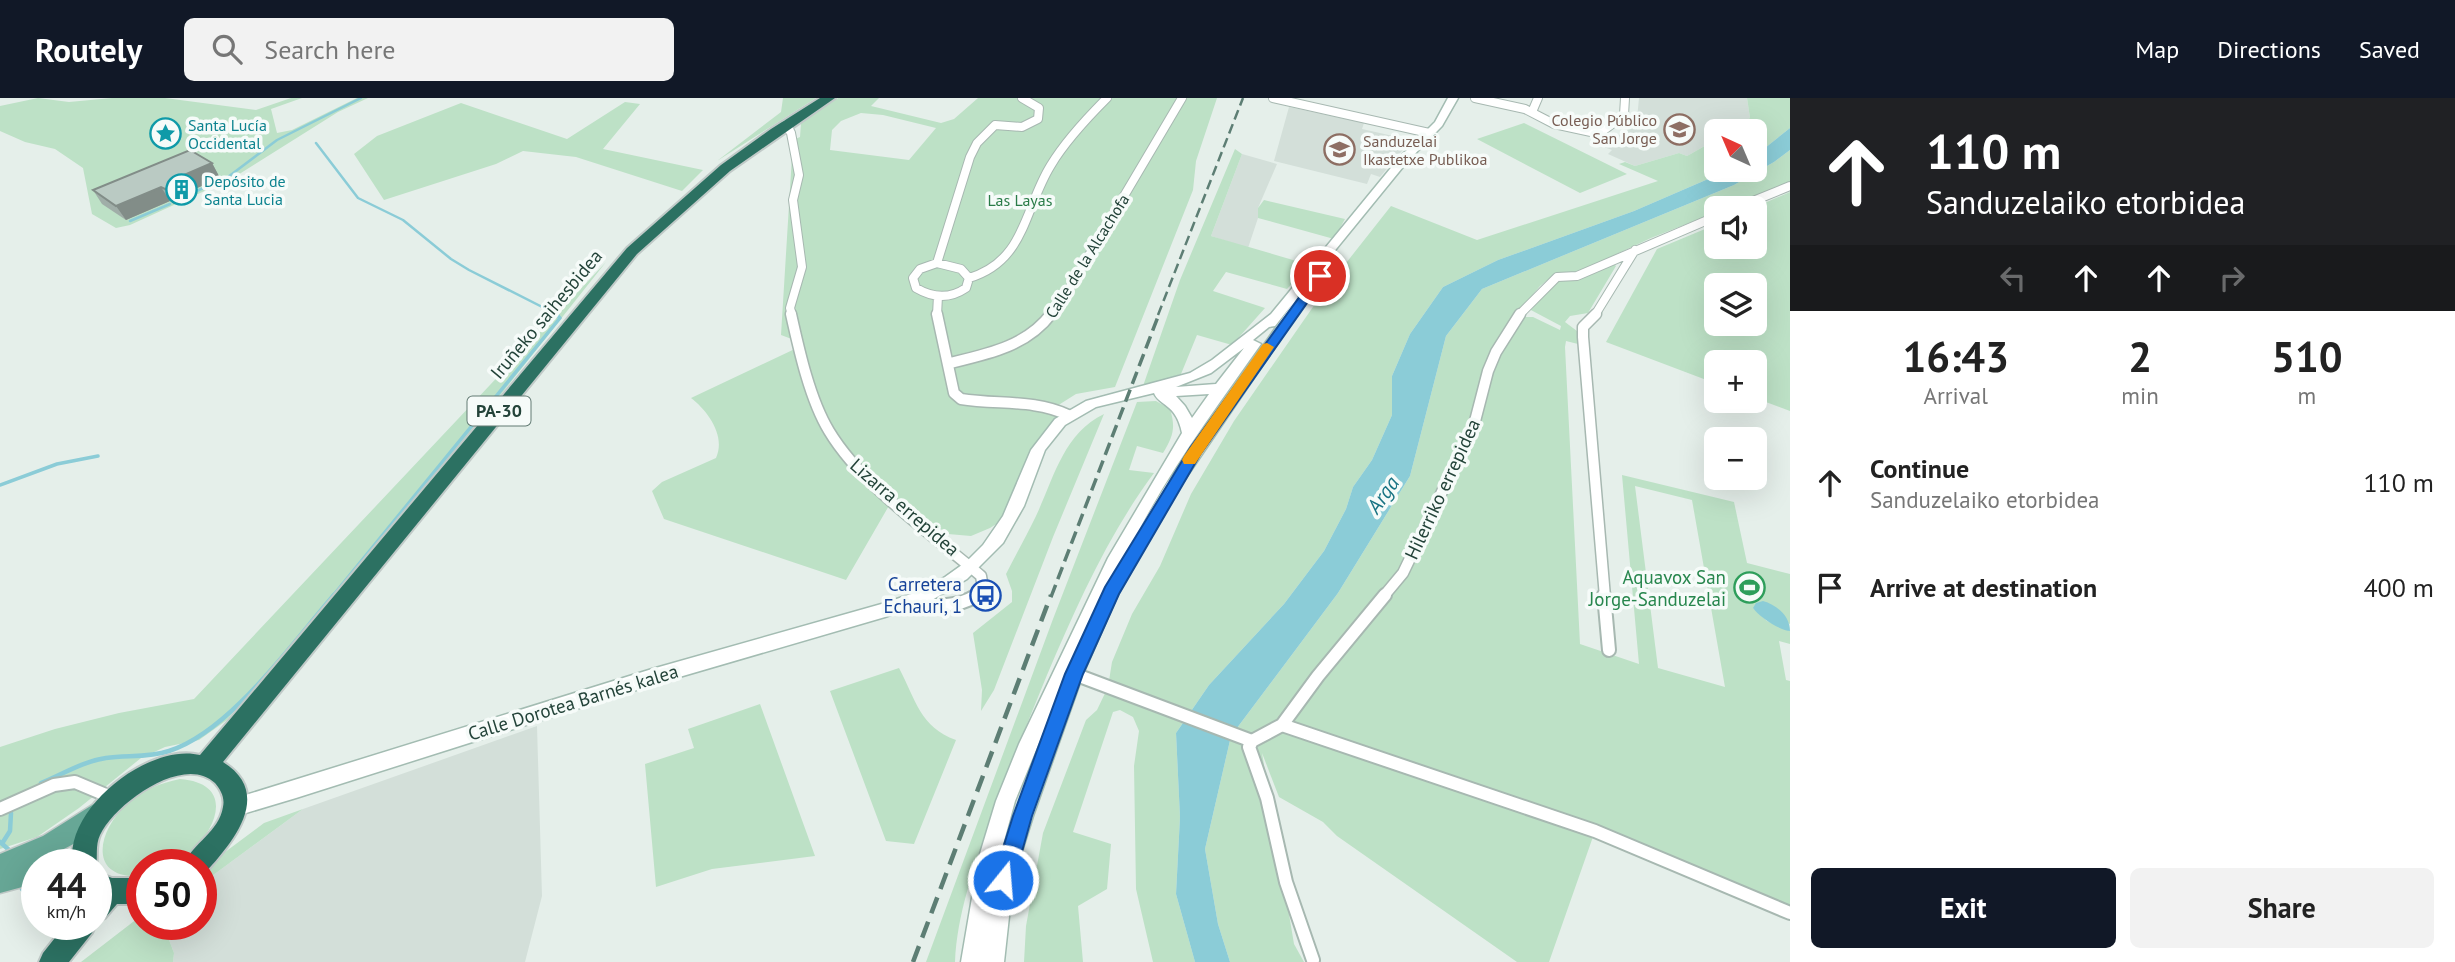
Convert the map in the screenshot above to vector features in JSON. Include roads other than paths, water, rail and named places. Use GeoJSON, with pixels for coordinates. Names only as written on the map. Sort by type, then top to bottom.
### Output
{"type":"FeatureCollection","features":[{"type":"Feature","properties":{"kind":"highway","name":"Iruñeko saihesbidea"},"geometry":{"type":"LineString","coordinates":[[207,764],[632,251],[703,183],[786,124],[829,98]]}},
{"type":"Feature","properties":{"kind":"highway"},"geometry":{"type":"LineString","coordinates":[[84,849],[86,838],[97,817],[113,798],[136,781],[161,769],[185,763],[207,764],[221,770],[231,780],[236,793],[236,807],[227,831],[213,849]]}},
{"type":"Feature","properties":{"kind":"highway"},"geometry":{"type":"LineString","coordinates":[[52,962],[70,940]]}},
{"type":"Feature","properties":{"kind":"main road"},"geometry":{"type":"LineString","coordinates":[[972,962],[989,856],[1010,792],[1111,592],[1180,474],[1281,318],[1405,158],[1450,109],[1453,98]]}},
{"type":"Feature","properties":{"kind":"main road"},"geometry":{"type":"LineString","coordinates":[[993,962],[1003,880],[1069,671],[1110,569],[1156,483],[1217,389],[1281,318],[1413,160],[1447,129],[1457,116],[1463,98]]}},
{"type":"Feature","properties":{"kind":"main road","name":"Lizarra errepidea"},"geometry":{"type":"LineString","coordinates":[[911,601],[952,582],[973,566],[994,542],[1012,514],[1036,452],[1046,435],[1068,415],[1092,403],[1138,392],[1180,389],[1224,359],[1258,327],[1281,318]]}},
{"type":"Feature","properties":{"kind":"main road","name":"Lizarra errepidea"},"geometry":{"type":"LineString","coordinates":[[1138,392],[1158,393],[1207,383],[1217,389]]}},
{"type":"Feature","properties":{"kind":"main road"},"geometry":{"type":"LineString","coordinates":[[1180,389],[1189,433]]}},
{"type":"Feature","properties":{"kind":"main road"},"geometry":{"type":"LineString","coordinates":[[1180,474],[1188,452],[1222,401],[1217,389]]}},
{"type":"Feature","properties":{"kind":"main road","name":"Calle Dorotea Barnés kalea"},"geometry":{"type":"LineString","coordinates":[[236,807],[582,698],[911,601]]}},
{"type":"Feature","properties":{"kind":"main road"},"geometry":{"type":"LineString","coordinates":[[0,865],[62,840],[113,798]]}},
{"type":"Feature","properties":{"kind":"main road"},"geometry":{"type":"LineString","coordinates":[[0,882],[21,876]]}},
{"type":"Feature","properties":{"kind":"street"},"geometry":{"type":"LineString","coordinates":[[937,263],[970,157],[977,143],[995,125],[1022,127],[1038,119],[1039,108],[1022,98]]}},
{"type":"Feature","properties":{"kind":"street"},"geometry":{"type":"LineString","coordinates":[[969,278],[992,271],[1007,257],[1052,164],[1107,98]]}},
{"type":"Feature","properties":{"kind":"street","name":"Calle de la Alcachofa"},"geometry":{"type":"LineString","coordinates":[[950,363],[1006,349],[1042,326],[1066,294],[1182,98]]}},
{"type":"Feature","properties":{"kind":"street"},"geometry":{"type":"LineString","coordinates":[[1273,98],[1429,133]]}},
{"type":"Feature","properties":{"kind":"street"},"geometry":{"type":"LineString","coordinates":[[1475,98],[1507,105],[1527,113],[1532,111],[1538,98]]}},
{"type":"Feature","properties":{"kind":"street"},"geometry":{"type":"LineString","coordinates":[[1532,111],[1554,124],[1598,132],[1620,120],[1625,98]]}},
{"type":"Feature","properties":{"kind":"street","name":"Lizarra errepidea"},"geometry":{"type":"LineString","coordinates":[[786,124],[791,132],[799,175],[793,200],[802,267],[790,308],[797,341],[829,432],[861,473],[973,566],[981,576],[983,588],[970,601],[927,605],[911,601]]}},
{"type":"Feature","properties":{"kind":"street"},"geometry":{"type":"LineString","coordinates":[[1765,196],[1790,186]]}},
{"type":"Feature","properties":{"kind":"street","name":"Hilerriko errepidea"},"geometry":{"type":"LineString","coordinates":[[1245,738],[1282,725],[1318,676],[1404,573],[1474,425],[1496,352],[1524,308],[1557,277],[1577,276],[1704,221]]}},
{"type":"Feature","properties":{"kind":"street"},"geometry":{"type":"LineString","coordinates":[[1609,650],[1583,327],[1593,319],[1635,250]]}},
{"type":"Feature","properties":{"kind":"street"},"geometry":{"type":"LineString","coordinates":[[937,263],[961,269],[969,278],[969,283],[961,292],[938,296],[916,288],[913,278],[919,269],[937,263]]}},
{"type":"Feature","properties":{"kind":"street"},"geometry":{"type":"LineString","coordinates":[[938,296],[936,311],[950,363],[954,393],[961,399],[1051,407],[1068,415]]}},
{"type":"Feature","properties":{"kind":"street"},"geometry":{"type":"LineString","coordinates":[[1069,671],[1245,738],[1267,798],[1286,882],[1313,960]]}},
{"type":"Feature","properties":{"kind":"street"},"geometry":{"type":"LineString","coordinates":[[1282,725],[1595,831],[1790,913]]}},
{"type":"Feature","properties":{"kind":"street"},"geometry":{"type":"LineString","coordinates":[[0,808],[54,785],[75,782],[113,798]]}},
{"type":"Feature","properties":{"kind":"water"},"geometry":{"type":"Polygon","coordinates":[[[1790,128],[1790,150],[1768,165],[1768,146],[1790,128]]]}},
{"type":"Feature","properties":{"kind":"water","name":"Arga"},"geometry":{"type":"Polygon","coordinates":[[[1704,181],[1739,182],[1482,289],[1446,336],[1410,476],[1338,593],[1231,736],[1205,849],[1218,924],[1230,962],[1195,962],[1176,894],[1180,817],[1176,733],[1209,685],[1284,604],[1324,551],[1346,509],[1353,487],[1372,460],[1392,415],[1392,376],[1410,334],[1443,287],[1498,260],[1634,211],[1704,181]]]}},
{"type":"Feature","properties":{"kind":"water"},"geometry":{"type":"Polygon","coordinates":[[[1763,601],[1782,612],[1790,631],[1776,626],[1756,612],[1753,608],[1756,603],[1763,601]]]}},
{"type":"Feature","properties":{"kind":"waterway"},"geometry":{"type":"LineString","coordinates":[[190,194],[228,177],[277,140],[361,98]]}},
{"type":"Feature","properties":{"kind":"waterway"},"geometry":{"type":"LineString","coordinates":[[316,143],[358,198],[403,220],[451,259],[469,270],[558,315]]}},
{"type":"Feature","properties":{"kind":"waterway"},"geometry":{"type":"LineString","coordinates":[[130,221],[170,204]]}},
{"type":"Feature","properties":{"kind":"waterway"},"geometry":{"type":"LineString","coordinates":[[332,597],[560,318],[556,314]]}},
{"type":"Feature","properties":{"kind":"waterway"},"geometry":{"type":"LineString","coordinates":[[0,485],[57,464],[98,456]]}},
{"type":"Feature","properties":{"kind":"waterway"},"geometry":{"type":"LineString","coordinates":[[41,783],[98,760],[161,753],[192,741],[215,725],[259,684],[334,595]]}},
{"type":"Feature","properties":{"kind":"waterway"},"geometry":{"type":"LineString","coordinates":[[3,842],[10,831],[11,813]]}},
{"type":"Feature","properties":{"kind":"waterway"},"geometry":{"type":"LineString","coordinates":[[0,842],[8,849]]}},
{"type":"Feature","properties":{"kind":"railway"},"geometry":{"type":"LineString","coordinates":[[1158,315],[1243,98]]}},
{"type":"Feature","properties":{"kind":"railway"},"geometry":{"type":"LineString","coordinates":[[1051,597],[1159,314]]}},
{"type":"Feature","properties":{"kind":"railway"},"geometry":{"type":"LineString","coordinates":[[913,962],[1051,595]]}},
{"type":"Feature","properties":{"kind":"place","name":"Colegio Público San Jorge"},"geometry":{"type":"Point","coordinates":[1680,129]}},
{"type":"Feature","properties":{"kind":"place","name":"Santa Lucía Occidental"},"geometry":{"type":"Point","coordinates":[165,134]}},
{"type":"Feature","properties":{"kind":"place","name":"Sanduzelai Ikastetxe Publikoa"},"geometry":{"type":"Point","coordinates":[1340,150]}},
{"type":"Feature","properties":{"kind":"place","name":"Depósito de Santa Lucia"},"geometry":{"type":"Point","coordinates":[181,190]}},
{"type":"Feature","properties":{"kind":"place","name":"Aquavox San Jorge-Sanduzelai"},"geometry":{"type":"Point","coordinates":[1749,588]}},
{"type":"Feature","properties":{"kind":"place","name":"Carretera Echauri, 1"},"geometry":{"type":"Point","coordinates":[985,595]}},
{"type":"Feature","properties":{"kind":"park label","name":"Las Layas"},"geometry":{"type":"Point","coordinates":[1020,200]}}]}
